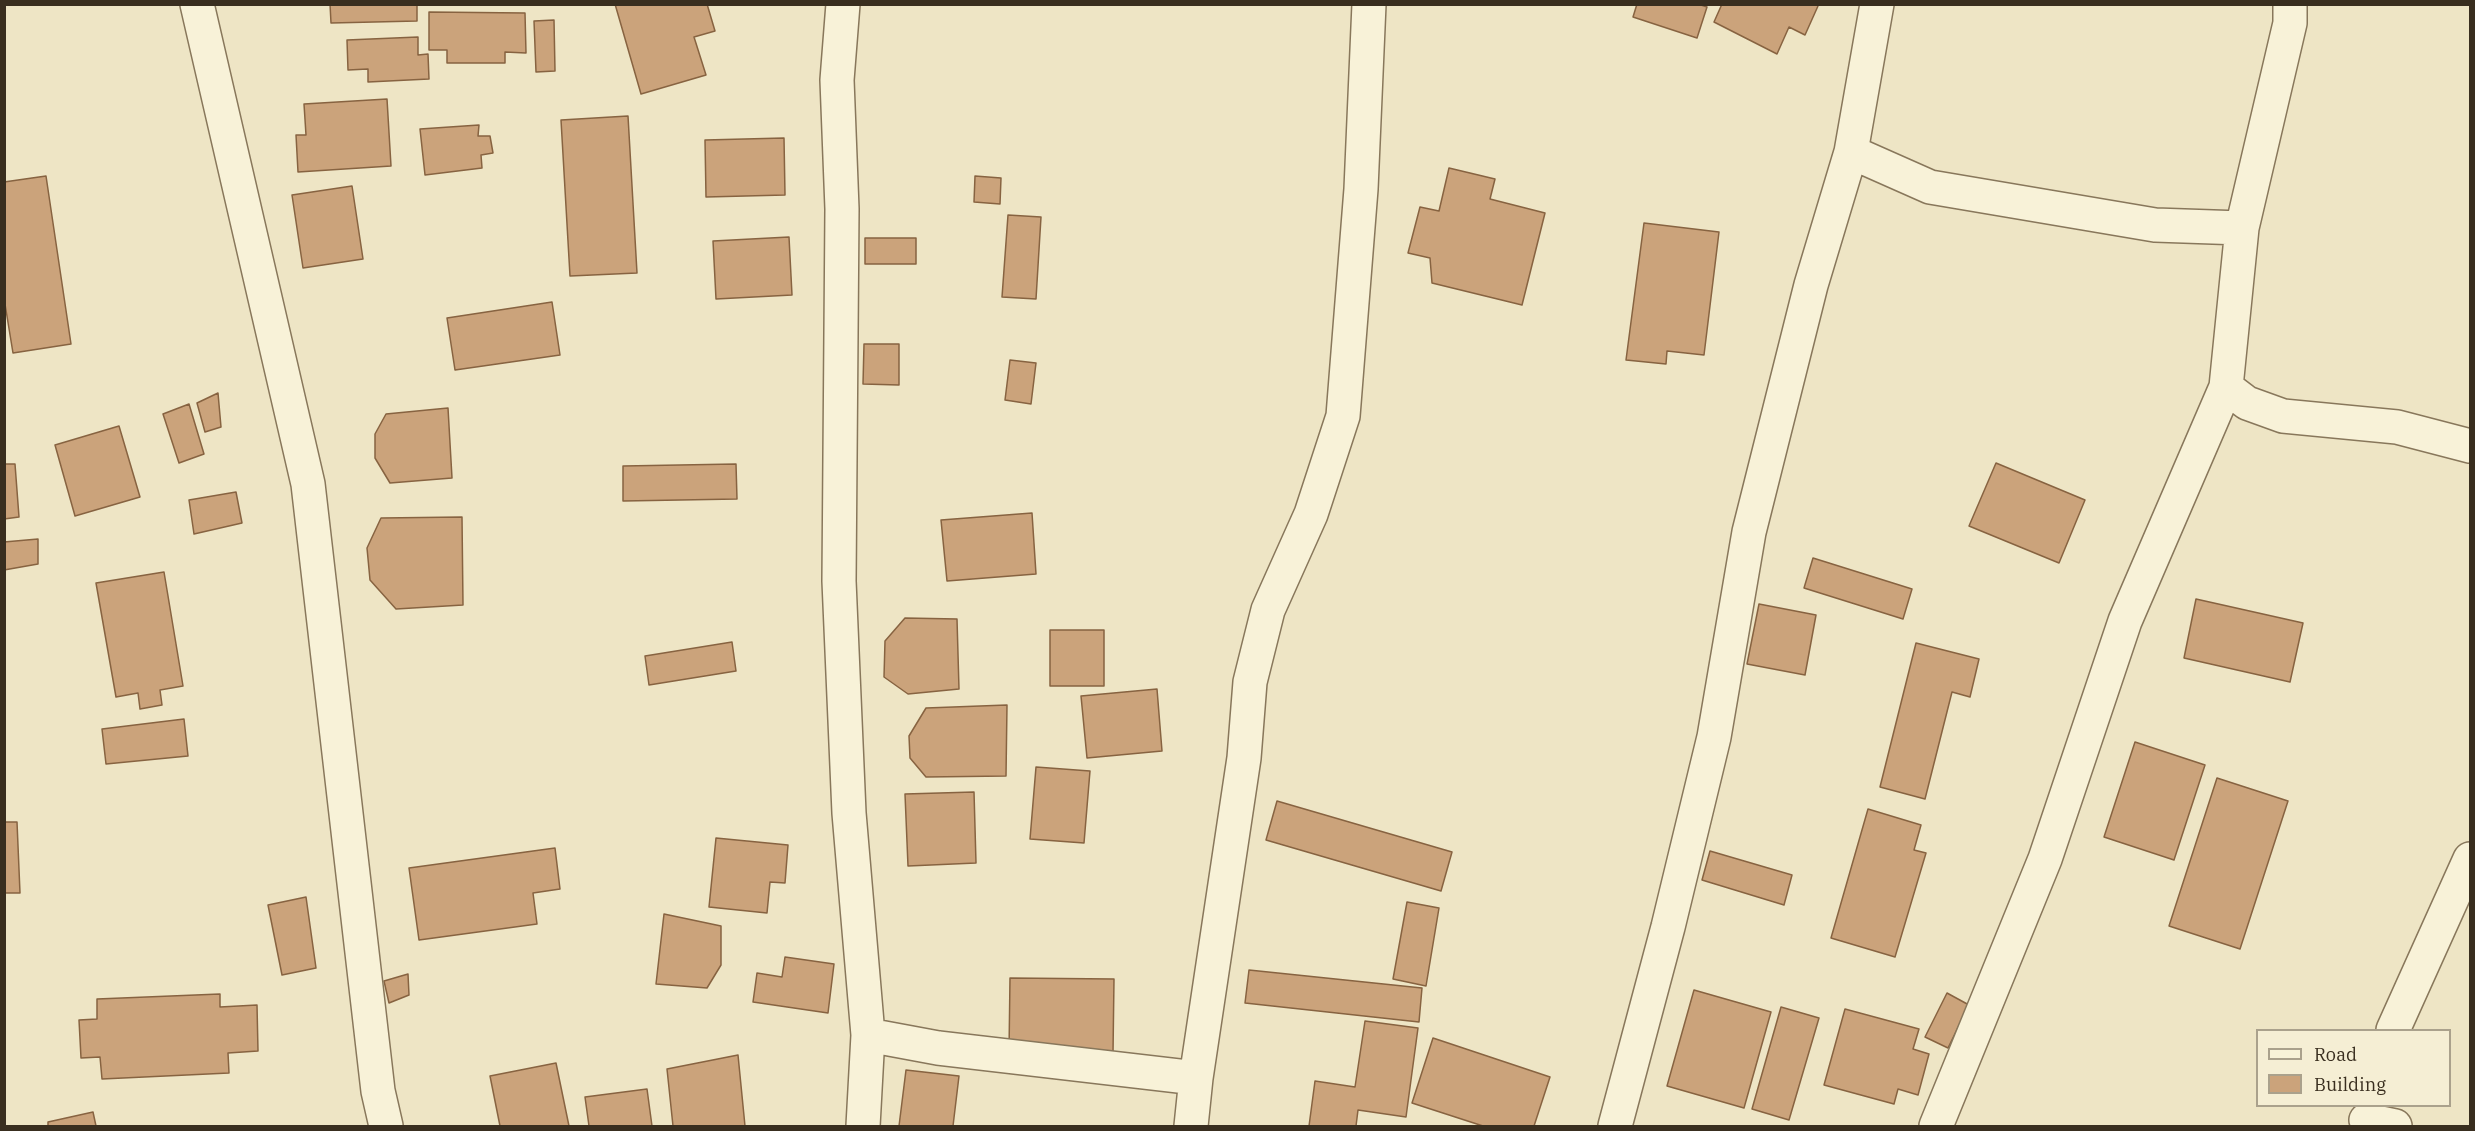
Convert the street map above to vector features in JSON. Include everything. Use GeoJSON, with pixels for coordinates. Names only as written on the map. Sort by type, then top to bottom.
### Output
{"type":"FeatureCollection","features":[{"type":"Feature","properties":{"kind":"street"},"geometry":{"type":"LineString","coordinates":[[197,4],[308,484],[378,1091],[386,1126]]}},
{"type":"Feature","properties":{"kind":"street"},"geometry":{"type":"LineString","coordinates":[[843,4],[837,80],[842,209],[839,581],[849,813],[868,1035],[863,1126]]}},
{"type":"Feature","properties":{"kind":"street"},"geometry":{"type":"LineString","coordinates":[[1191,1126],[1196,1077],[1244,758],[1250,682],[1268,610],[1311,514],[1343,416],[1361,189],[1369,4]]}},
{"type":"Feature","properties":{"kind":"street"},"geometry":{"type":"LineString","coordinates":[[1615,1126],[1668,927],[1714,737],[1749,532],[1811,285],[1851,152],[1877,4]]}},
{"type":"Feature","properties":{"kind":"street"},"geometry":{"type":"LineString","coordinates":[[1936,1126],[2045,859],[2125,621],[2226,387],[2242,228],[2290,23],[2290,4]]}},
{"type":"Feature","properties":{"kind":"street"},"geometry":{"type":"LineString","coordinates":[[1851,152],[1930,187],[2156,225],[2242,228]]}},
{"type":"Feature","properties":{"kind":"street"},"geometry":{"type":"LineString","coordinates":[[2226,387],[2247,403],[2283,416],[2397,427],[2470,446]]}},
{"type":"Feature","properties":{"kind":"street"},"geometry":{"type":"LineString","coordinates":[[2393,1029],[2470,859]]}},
{"type":"Feature","properties":{"kind":"street"},"geometry":{"type":"LineString","coordinates":[[868,1035],[938,1048],[1196,1077]]}},
{"type":"Feature","properties":{"kind":"building"},"geometry":{"type":"Polygon","coordinates":[[[330,4],[417,4],[417,21],[331,23],[330,4]]]}},
{"type":"Feature","properties":{"kind":"building"},"geometry":{"type":"Polygon","coordinates":[[[615,4],[707,4],[715,31],[694,37],[706,75],[641,94],[615,4]]]}},
{"type":"Feature","properties":{"kind":"building"},"geometry":{"type":"Polygon","coordinates":[[[1637,4],[1698,4],[1707,7],[1697,38],[1633,17],[1637,4]]]}},
{"type":"Feature","properties":{"kind":"building"},"geometry":{"type":"Polygon","coordinates":[[[1722,4],[1815,4],[1818,6],[1805,35],[1789,27],[1777,54],[1714,22],[1722,4]]]}},
{"type":"Feature","properties":{"kind":"building"},"geometry":{"type":"Polygon","coordinates":[[[429,12],[525,13],[526,53],[505,52],[505,63],[447,63],[447,50],[429,50],[429,12]]]}},
{"type":"Feature","properties":{"kind":"building"},"geometry":{"type":"Polygon","coordinates":[[[554,20],[555,71],[536,72],[534,21],[554,20]]]}},
{"type":"Feature","properties":{"kind":"building"},"geometry":{"type":"Polygon","coordinates":[[[418,37],[418,55],[428,54],[429,79],[368,82],[368,69],[348,70],[347,40],[418,37]]]}},
{"type":"Feature","properties":{"kind":"building"},"geometry":{"type":"Polygon","coordinates":[[[387,99],[391,166],[298,172],[296,135],[306,135],[304,104],[387,99]]]}},
{"type":"Feature","properties":{"kind":"building"},"geometry":{"type":"Polygon","coordinates":[[[628,116],[637,273],[570,276],[561,120],[628,116]]]}},
{"type":"Feature","properties":{"kind":"building"},"geometry":{"type":"Polygon","coordinates":[[[479,125],[478,136],[490,136],[493,153],[481,155],[482,168],[425,175],[420,129],[479,125]]]}},
{"type":"Feature","properties":{"kind":"building"},"geometry":{"type":"Polygon","coordinates":[[[784,138],[785,195],[706,197],[705,140],[784,138]]]}},
{"type":"Feature","properties":{"kind":"building"},"geometry":{"type":"Polygon","coordinates":[[[1449,168],[1495,179],[1490,199],[1545,213],[1522,305],[1432,283],[1430,258],[1408,253],[1420,207],[1439,211],[1449,168]]]}},
{"type":"Feature","properties":{"kind":"building"},"geometry":{"type":"Polygon","coordinates":[[[46,176],[71,344],[13,353],[4,298],[4,182],[46,176]]]}},
{"type":"Feature","properties":{"kind":"building"},"geometry":{"type":"Polygon","coordinates":[[[975,176],[1001,178],[1000,204],[974,202],[975,176]]]}},
{"type":"Feature","properties":{"kind":"building"},"geometry":{"type":"Polygon","coordinates":[[[352,186],[363,259],[303,268],[292,195],[352,186]]]}},
{"type":"Feature","properties":{"kind":"building"},"geometry":{"type":"Polygon","coordinates":[[[1008,215],[1041,217],[1036,299],[1002,297],[1008,215]]]}},
{"type":"Feature","properties":{"kind":"building"},"geometry":{"type":"Polygon","coordinates":[[[1644,223],[1719,232],[1704,355],[1667,351],[1666,364],[1626,360],[1644,223]]]}},
{"type":"Feature","properties":{"kind":"building"},"geometry":{"type":"Polygon","coordinates":[[[789,237],[792,295],[716,299],[713,241],[789,237]]]}},
{"type":"Feature","properties":{"kind":"building"},"geometry":{"type":"Polygon","coordinates":[[[865,238],[916,238],[916,264],[865,264],[865,238]]]}},
{"type":"Feature","properties":{"kind":"building"},"geometry":{"type":"Polygon","coordinates":[[[552,302],[560,355],[455,370],[447,318],[552,302]]]}},
{"type":"Feature","properties":{"kind":"building"},"geometry":{"type":"Polygon","coordinates":[[[864,344],[899,344],[899,385],[863,384],[864,344]]]}},
{"type":"Feature","properties":{"kind":"building"},"geometry":{"type":"Polygon","coordinates":[[[1010,360],[1036,363],[1031,404],[1005,400],[1010,360]]]}},
{"type":"Feature","properties":{"kind":"building"},"geometry":{"type":"Polygon","coordinates":[[[218,393],[221,427],[205,432],[197,403],[218,393]]]}},
{"type":"Feature","properties":{"kind":"building"},"geometry":{"type":"Polygon","coordinates":[[[189,404],[204,454],[179,463],[163,414],[189,404]]]}},
{"type":"Feature","properties":{"kind":"building"},"geometry":{"type":"Polygon","coordinates":[[[448,408],[452,478],[390,483],[375,458],[375,434],[386,414],[448,408]]]}},
{"type":"Feature","properties":{"kind":"building"},"geometry":{"type":"Polygon","coordinates":[[[119,426],[140,497],[75,516],[55,445],[119,426]]]}},
{"type":"Feature","properties":{"kind":"building"},"geometry":{"type":"Polygon","coordinates":[[[1996,463],[2085,500],[2059,563],[1969,526],[1996,463]]]}},
{"type":"Feature","properties":{"kind":"building"},"geometry":{"type":"Polygon","coordinates":[[[4,464],[15,464],[19,517],[4,519],[4,464]]]}},
{"type":"Feature","properties":{"kind":"building"},"geometry":{"type":"Polygon","coordinates":[[[736,464],[737,499],[623,501],[623,466],[736,464]]]}},
{"type":"Feature","properties":{"kind":"building"},"geometry":{"type":"Polygon","coordinates":[[[236,492],[242,523],[194,534],[189,500],[236,492]]]}},
{"type":"Feature","properties":{"kind":"building"},"geometry":{"type":"Polygon","coordinates":[[[1032,513],[1036,574],[947,581],[941,520],[1032,513]]]}},
{"type":"Feature","properties":{"kind":"building"},"geometry":{"type":"Polygon","coordinates":[[[462,517],[463,605],[396,609],[370,580],[367,548],[381,518],[462,517]]]}},
{"type":"Feature","properties":{"kind":"building"},"geometry":{"type":"Polygon","coordinates":[[[38,539],[38,564],[4,570],[4,542],[38,539]]]}},
{"type":"Feature","properties":{"kind":"building"},"geometry":{"type":"Polygon","coordinates":[[[1813,558],[1912,589],[1903,619],[1804,588],[1813,558]]]}},
{"type":"Feature","properties":{"kind":"building"},"geometry":{"type":"Polygon","coordinates":[[[164,572],[183,686],[160,690],[162,705],[140,709],[138,693],[116,697],[96,583],[164,572]]]}},
{"type":"Feature","properties":{"kind":"building"},"geometry":{"type":"Polygon","coordinates":[[[2196,599],[2303,623],[2290,682],[2184,658],[2196,599]]]}},
{"type":"Feature","properties":{"kind":"building"},"geometry":{"type":"Polygon","coordinates":[[[1759,604],[1816,615],[1805,675],[1747,664],[1759,604]]]}},
{"type":"Feature","properties":{"kind":"building"},"geometry":{"type":"Polygon","coordinates":[[[905,618],[957,619],[959,689],[908,694],[884,677],[885,641],[905,618]]]}},
{"type":"Feature","properties":{"kind":"building"},"geometry":{"type":"Polygon","coordinates":[[[1050,630],[1104,630],[1104,686],[1050,686],[1050,630]]]}},
{"type":"Feature","properties":{"kind":"building"},"geometry":{"type":"Polygon","coordinates":[[[732,642],[736,671],[649,685],[645,656],[732,642]]]}},
{"type":"Feature","properties":{"kind":"building"},"geometry":{"type":"Polygon","coordinates":[[[1916,643],[1979,659],[1970,697],[1952,692],[1925,799],[1880,787],[1916,643]]]}},
{"type":"Feature","properties":{"kind":"building"},"geometry":{"type":"Polygon","coordinates":[[[1157,689],[1162,751],[1087,758],[1081,696],[1157,689]]]}},
{"type":"Feature","properties":{"kind":"building"},"geometry":{"type":"Polygon","coordinates":[[[1007,705],[1006,776],[926,777],[910,758],[909,736],[926,708],[1007,705]]]}},
{"type":"Feature","properties":{"kind":"building"},"geometry":{"type":"Polygon","coordinates":[[[184,719],[188,756],[106,764],[102,729],[184,719]]]}},
{"type":"Feature","properties":{"kind":"building"},"geometry":{"type":"Polygon","coordinates":[[[2135,742],[2205,765],[2174,860],[2104,837],[2135,742]]]}},
{"type":"Feature","properties":{"kind":"building"},"geometry":{"type":"Polygon","coordinates":[[[1036,767],[1090,771],[1084,843],[1030,839],[1036,767]]]}},
{"type":"Feature","properties":{"kind":"building"},"geometry":{"type":"Polygon","coordinates":[[[2217,778],[2288,801],[2240,949],[2169,926],[2217,778]]]}},
{"type":"Feature","properties":{"kind":"building"},"geometry":{"type":"Polygon","coordinates":[[[974,792],[976,863],[908,866],[905,794],[974,792]]]}},
{"type":"Feature","properties":{"kind":"building"},"geometry":{"type":"Polygon","coordinates":[[[1277,801],[1452,852],[1441,891],[1266,840],[1277,801]]]}},
{"type":"Feature","properties":{"kind":"building"},"geometry":{"type":"Polygon","coordinates":[[[1868,809],[1921,825],[1914,850],[1926,853],[1895,957],[1831,938],[1868,809]]]}},
{"type":"Feature","properties":{"kind":"building"},"geometry":{"type":"Polygon","coordinates":[[[4,822],[17,822],[20,893],[4,893],[4,822]]]}},
{"type":"Feature","properties":{"kind":"building"},"geometry":{"type":"Polygon","coordinates":[[[716,838],[788,845],[785,883],[770,882],[767,913],[709,907],[716,838]]]}},
{"type":"Feature","properties":{"kind":"building"},"geometry":{"type":"Polygon","coordinates":[[[555,848],[560,889],[533,893],[537,924],[419,940],[409,868],[555,848]]]}},
{"type":"Feature","properties":{"kind":"building"},"geometry":{"type":"Polygon","coordinates":[[[1710,851],[1792,875],[1784,905],[1702,880],[1710,851]]]}},
{"type":"Feature","properties":{"kind":"building"},"geometry":{"type":"Polygon","coordinates":[[[306,897],[316,968],[282,975],[268,905],[306,897]]]}},
{"type":"Feature","properties":{"kind":"building"},"geometry":{"type":"Polygon","coordinates":[[[1407,902],[1439,908],[1426,986],[1393,979],[1407,902]]]}},
{"type":"Feature","properties":{"kind":"building"},"geometry":{"type":"Polygon","coordinates":[[[664,914],[721,926],[721,965],[707,988],[656,984],[664,914]]]}},
{"type":"Feature","properties":{"kind":"building"},"geometry":{"type":"Polygon","coordinates":[[[785,957],[834,964],[828,1013],[753,1002],[757,973],[782,977],[785,957]]]}},
{"type":"Feature","properties":{"kind":"building"},"geometry":{"type":"Polygon","coordinates":[[[1249,970],[1422,988],[1419,1022],[1245,1003],[1249,970]]]}},
{"type":"Feature","properties":{"kind":"building"},"geometry":{"type":"Polygon","coordinates":[[[408,974],[409,995],[389,1003],[384,981],[408,974]]]}},
{"type":"Feature","properties":{"kind":"building"},"geometry":{"type":"Polygon","coordinates":[[[1010,978],[1114,979],[1113,1053],[1009,1052],[1010,978]]]}},
{"type":"Feature","properties":{"kind":"building"},"geometry":{"type":"Polygon","coordinates":[[[1694,990],[1771,1012],[1744,1108],[1667,1086],[1694,990]]]}},
{"type":"Feature","properties":{"kind":"building"},"geometry":{"type":"Polygon","coordinates":[[[1947,993],[1969,1005],[1948,1048],[1925,1037],[1947,993]]]}},
{"type":"Feature","properties":{"kind":"building"},"geometry":{"type":"Polygon","coordinates":[[[220,994],[220,1007],[257,1005],[258,1051],[228,1053],[229,1073],[102,1079],[100,1057],[81,1058],[79,1020],[97,1019],[97,999],[220,994]]]}},
{"type":"Feature","properties":{"kind":"building"},"geometry":{"type":"Polygon","coordinates":[[[1781,1007],[1819,1018],[1789,1120],[1752,1109],[1781,1007]]]}},
{"type":"Feature","properties":{"kind":"building"},"geometry":{"type":"Polygon","coordinates":[[[1845,1009],[1919,1029],[1913,1049],[1929,1054],[1918,1095],[1898,1089],[1894,1104],[1824,1085],[1845,1009]]]}},
{"type":"Feature","properties":{"kind":"building"},"geometry":{"type":"Polygon","coordinates":[[[1365,1021],[1418,1028],[1406,1117],[1358,1110],[1356,1126],[1309,1126],[1315,1081],[1355,1087],[1365,1021]]]}},
{"type":"Feature","properties":{"kind":"building"},"geometry":{"type":"Polygon","coordinates":[[[1433,1038],[1550,1077],[1534,1126],[1483,1126],[1412,1103],[1433,1038]]]}},
{"type":"Feature","properties":{"kind":"building"},"geometry":{"type":"Polygon","coordinates":[[[738,1055],[745,1126],[673,1126],[667,1069],[738,1055]]]}},
{"type":"Feature","properties":{"kind":"building"},"geometry":{"type":"Polygon","coordinates":[[[556,1063],[569,1126],[500,1126],[490,1076],[556,1063]]]}},
{"type":"Feature","properties":{"kind":"building"},"geometry":{"type":"Polygon","coordinates":[[[906,1070],[959,1076],[953,1126],[899,1126],[906,1070]]]}},
{"type":"Feature","properties":{"kind":"building"},"geometry":{"type":"Polygon","coordinates":[[[647,1089],[652,1126],[589,1126],[585,1097],[647,1089]]]}},
{"type":"Feature","properties":{"kind":"building"},"geometry":{"type":"Polygon","coordinates":[[[93,1112],[96,1126],[48,1126],[48,1122],[93,1112]]]}}]}
